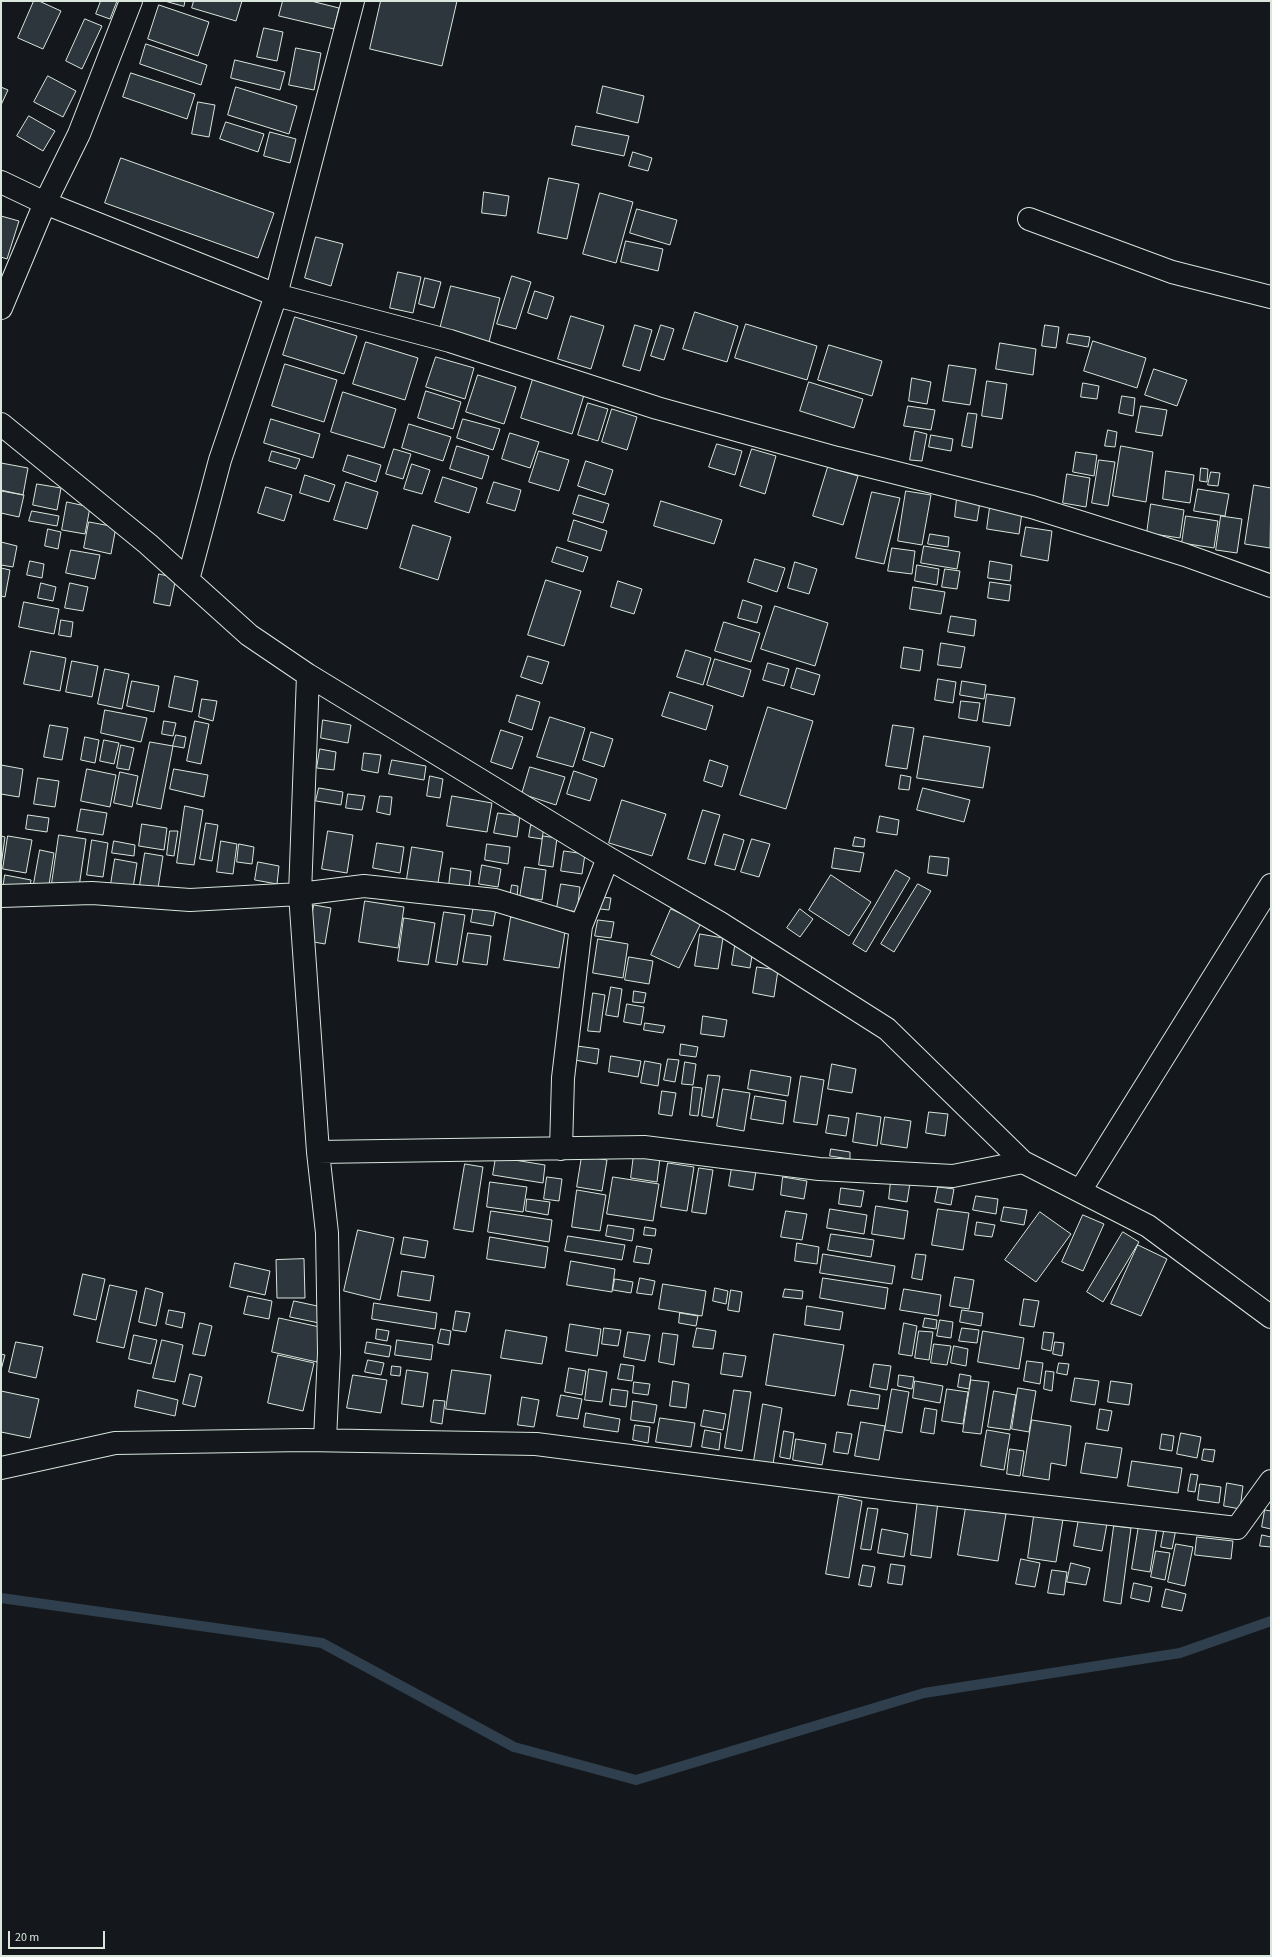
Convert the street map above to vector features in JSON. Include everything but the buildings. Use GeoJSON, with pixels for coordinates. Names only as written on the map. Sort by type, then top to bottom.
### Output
{"type":"FeatureCollection","features":[{"type":"Feature","properties":{"kind":"street"},"geometry":{"type":"LineString","coordinates":[[1,308],[45,203],[79,134],[131,1]]}},
{"type":"Feature","properties":{"kind":"street"},"geometry":{"type":"LineString","coordinates":[[188,580],[220,460],[276,295],[353,1]]}},
{"type":"Feature","properties":{"kind":"street"},"geometry":{"type":"LineString","coordinates":[[1,182],[45,203],[276,295],[450,341],[657,408],[837,458],[1032,507],[1185,555],[1271,586]]}},
{"type":"Feature","properties":{"kind":"street"},"geometry":{"type":"LineString","coordinates":[[1029,219],[1172,272],[1271,297]]}},
{"type":"Feature","properties":{"kind":"street"},"geometry":{"type":"LineString","coordinates":[[1,424],[148,544],[249,635],[308,675],[608,858],[720,923],[887,1029],[1023,1162],[1148,1226],[1271,1317]]}},
{"type":"Feature","properties":{"kind":"street"},"geometry":{"type":"LineString","coordinates":[[308,675],[300,894],[318,1152],[327,1233],[329,1353],[325,1440]]}},
{"type":"Feature","properties":{"kind":"street"},"geometry":{"type":"LineString","coordinates":[[561,1149],[563,1078],[581,926],[608,858]]}},
{"type":"Feature","properties":{"kind":"street"},"geometry":{"type":"LineString","coordinates":[[1080,1191],[1271,885]]}},
{"type":"Feature","properties":{"kind":"street"},"geometry":{"type":"LineString","coordinates":[[1,896],[92,893],[190,900],[300,894],[364,886],[495,900],[581,926]]}},
{"type":"Feature","properties":{"kind":"street"},"geometry":{"type":"LineString","coordinates":[[318,1152],[644,1147],[819,1169],[953,1176],[1023,1162]]}},
{"type":"Feature","properties":{"kind":"street"},"geometry":{"type":"LineString","coordinates":[[1,1468],[115,1443],[325,1440],[536,1444],[897,1490],[1237,1528],[1271,1481]]}},
{"type":"Feature","properties":{"kind":"waterway"},"geometry":{"type":"LineString","coordinates":[[1,1598],[322,1643],[514,1747],[636,1780],[924,1693],[1180,1653],[1271,1621]]}}]}
